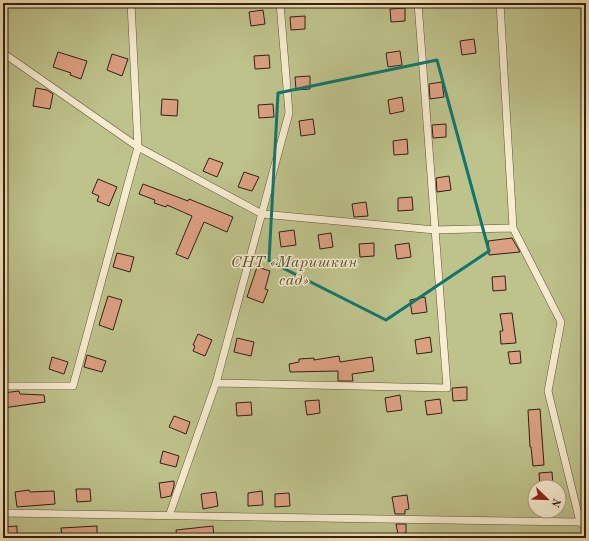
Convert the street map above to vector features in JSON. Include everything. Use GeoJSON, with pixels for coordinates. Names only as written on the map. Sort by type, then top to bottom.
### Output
{"type":"FeatureCollection","features":[{"type":"Feature","properties":{"kind":"lane"},"geometry":{"type":"LineString","coordinates":[[3,386],[72,386],[138,146],[131,3]]}},
{"type":"Feature","properties":{"kind":"lane"},"geometry":{"type":"LineString","coordinates":[[169,516],[216,382],[289,114],[280,3]]}},
{"type":"Feature","properties":{"kind":"lane"},"geometry":{"type":"LineString","coordinates":[[216,382],[448,388],[418,3]]}},
{"type":"Feature","properties":{"kind":"lane"},"geometry":{"type":"LineString","coordinates":[[500,3],[513,228],[561,322],[548,391],[580,522],[586,528]]}},
{"type":"Feature","properties":{"kind":"lane"},"geometry":{"type":"LineString","coordinates":[[3,52],[138,146],[262,214],[435,230],[513,228]]}},
{"type":"Feature","properties":{"kind":"lane"},"geometry":{"type":"LineString","coordinates":[[3,513],[580,522]]}},
{"type":"Feature","properties":{"kind":"highlighted area"},"geometry":{"type":"Polygon","coordinates":[[[437,60],[489,251],[386,320],[269,261],[278,93],[437,60]]]}},
{"type":"Feature","properties":{"kind":"green space","name":"СНТ «Маришкин сад»"},"geometry":{"type":"Polygon","coordinates":[[[3,3],[586,3],[586,538],[3,538],[3,3]]]}},
{"type":"Feature","properties":{"kind":"building"},"geometry":{"type":"Polygon","coordinates":[[[405,8],[405,21],[391,22],[390,9],[405,8]]]}},
{"type":"Feature","properties":{"kind":"building"},"geometry":{"type":"Polygon","coordinates":[[[263,10],[265,24],[251,26],[249,12],[263,10]]]}},
{"type":"Feature","properties":{"kind":"building"},"geometry":{"type":"Polygon","coordinates":[[[305,16],[305,29],[291,30],[290,17],[305,16]]]}},
{"type":"Feature","properties":{"kind":"building"},"geometry":{"type":"Polygon","coordinates":[[[474,39],[476,53],[462,55],[460,41],[474,39]]]}},
{"type":"Feature","properties":{"kind":"building"},"geometry":{"type":"Polygon","coordinates":[[[400,51],[402,65],[388,67],[386,53],[400,51]]]}},
{"type":"Feature","properties":{"kind":"building"},"geometry":{"type":"Polygon","coordinates":[[[58,52],[87,61],[81,79],[70,75],[71,73],[53,67],[58,52]]]}},
{"type":"Feature","properties":{"kind":"building"},"geometry":{"type":"Polygon","coordinates":[[[112,54],[128,59],[122,76],[107,70],[112,54]]]}},
{"type":"Feature","properties":{"kind":"building"},"geometry":{"type":"Polygon","coordinates":[[[269,55],[270,68],[255,69],[254,56],[269,55]]]}},
{"type":"Feature","properties":{"kind":"building"},"geometry":{"type":"Polygon","coordinates":[[[310,76],[310,89],[296,90],[295,77],[310,76]]]}},
{"type":"Feature","properties":{"kind":"building"},"geometry":{"type":"Polygon","coordinates":[[[442,82],[444,97],[430,99],[429,84],[442,82]]]}},
{"type":"Feature","properties":{"kind":"building"},"geometry":{"type":"Polygon","coordinates":[[[36,88],[47,90],[53,94],[50,109],[33,106],[36,88]]]}},
{"type":"Feature","properties":{"kind":"building"},"geometry":{"type":"Polygon","coordinates":[[[402,97],[404,111],[390,114],[388,100],[402,97]]]}},
{"type":"Feature","properties":{"kind":"building"},"geometry":{"type":"Polygon","coordinates":[[[162,99],[178,100],[177,116],[161,115],[162,99]]]}},
{"type":"Feature","properties":{"kind":"building"},"geometry":{"type":"Polygon","coordinates":[[[273,104],[274,117],[259,118],[258,105],[273,104]]]}},
{"type":"Feature","properties":{"kind":"building"},"geometry":{"type":"Polygon","coordinates":[[[313,119],[315,134],[301,136],[299,121],[313,119]]]}},
{"type":"Feature","properties":{"kind":"building"},"geometry":{"type":"Polygon","coordinates":[[[446,124],[446,137],[433,138],[432,125],[446,124]]]}},
{"type":"Feature","properties":{"kind":"building"},"geometry":{"type":"Polygon","coordinates":[[[407,139],[408,154],[394,155],[393,141],[407,139]]]}},
{"type":"Feature","properties":{"kind":"building"},"geometry":{"type":"Polygon","coordinates":[[[209,158],[223,163],[217,177],[203,171],[209,158]]]}},
{"type":"Feature","properties":{"kind":"building"},"geometry":{"type":"Polygon","coordinates":[[[244,172],[259,177],[252,191],[238,187],[244,172]]]}},
{"type":"Feature","properties":{"kind":"building"},"geometry":{"type":"Polygon","coordinates":[[[449,176],[451,190],[437,192],[436,178],[449,176]]]}},
{"type":"Feature","properties":{"kind":"building"},"geometry":{"type":"Polygon","coordinates":[[[98,179],[117,187],[109,206],[97,201],[99,196],[92,193],[98,179]]]}},
{"type":"Feature","properties":{"kind":"building"},"geometry":{"type":"Polygon","coordinates":[[[143,184],[188,201],[189,199],[233,217],[227,232],[204,222],[188,259],[176,254],[192,216],[167,205],[166,207],[154,203],[155,200],[139,194],[143,184]]]}},
{"type":"Feature","properties":{"kind":"building"},"geometry":{"type":"Polygon","coordinates":[[[412,197],[413,210],[398,211],[398,198],[412,197]]]}},
{"type":"Feature","properties":{"kind":"building"},"geometry":{"type":"Polygon","coordinates":[[[366,202],[368,216],[354,217],[352,204],[366,202]]]}},
{"type":"Feature","properties":{"kind":"building"},"geometry":{"type":"Polygon","coordinates":[[[294,230],[296,245],[281,247],[279,232],[294,230]]]}},
{"type":"Feature","properties":{"kind":"building"},"geometry":{"type":"Polygon","coordinates":[[[331,233],[333,247],[320,249],[318,235],[331,233]]]}},
{"type":"Feature","properties":{"kind":"building"},"geometry":{"type":"Polygon","coordinates":[[[512,238],[520,252],[489,255],[488,241],[512,238]]]}},
{"type":"Feature","properties":{"kind":"building"},"geometry":{"type":"Polygon","coordinates":[[[374,243],[374,256],[360,257],[359,244],[374,243]]]}},
{"type":"Feature","properties":{"kind":"building"},"geometry":{"type":"Polygon","coordinates":[[[409,243],[411,257],[397,259],[395,245],[409,243]]]}},
{"type":"Feature","properties":{"kind":"building"},"geometry":{"type":"Polygon","coordinates":[[[117,253],[134,257],[130,272],[113,267],[117,253]]]}},
{"type":"Feature","properties":{"kind":"building"},"geometry":{"type":"Polygon","coordinates":[[[257,267],[270,271],[265,289],[268,290],[263,303],[247,297],[257,267]]]}},
{"type":"Feature","properties":{"kind":"building"},"geometry":{"type":"Polygon","coordinates":[[[505,276],[506,290],[493,291],[492,277],[505,276]]]}},
{"type":"Feature","properties":{"kind":"building"},"geometry":{"type":"Polygon","coordinates":[[[108,296],[122,300],[113,330],[99,325],[108,296]]]}},
{"type":"Feature","properties":{"kind":"building"},"geometry":{"type":"Polygon","coordinates":[[[425,297],[427,312],[412,314],[410,300],[425,297]]]}},
{"type":"Feature","properties":{"kind":"building"},"geometry":{"type":"Polygon","coordinates":[[[512,313],[516,343],[501,344],[500,331],[503,331],[500,314],[512,313]]]}},
{"type":"Feature","properties":{"kind":"building"},"geometry":{"type":"Polygon","coordinates":[[[198,334],[212,340],[205,356],[193,351],[195,346],[193,345],[198,334]]]}},
{"type":"Feature","properties":{"kind":"building"},"geometry":{"type":"Polygon","coordinates":[[[430,337],[432,352],[417,354],[415,340],[430,337]]]}},
{"type":"Feature","properties":{"kind":"building"},"geometry":{"type":"Polygon","coordinates":[[[237,338],[254,342],[251,356],[234,352],[237,338]]]}},
{"type":"Feature","properties":{"kind":"building"},"geometry":{"type":"Polygon","coordinates":[[[520,351],[521,363],[510,364],[508,352],[520,351]]]}},
{"type":"Feature","properties":{"kind":"building"},"geometry":{"type":"Polygon","coordinates":[[[87,355],[106,361],[102,372],[84,367],[87,355]]]}},
{"type":"Feature","properties":{"kind":"building"},"geometry":{"type":"Polygon","coordinates":[[[339,356],[340,362],[372,357],[374,371],[352,374],[353,381],[338,381],[338,371],[290,372],[289,364],[299,362],[299,359],[314,358],[314,360],[339,356]]]}},
{"type":"Feature","properties":{"kind":"building"},"geometry":{"type":"Polygon","coordinates":[[[52,357],[68,362],[64,374],[49,369],[52,357]]]}},
{"type":"Feature","properties":{"kind":"building"},"geometry":{"type":"Polygon","coordinates":[[[467,387],[467,400],[453,401],[452,388],[467,387]]]}},
{"type":"Feature","properties":{"kind":"building"},"geometry":{"type":"Polygon","coordinates":[[[19,391],[20,394],[44,395],[45,402],[3,408],[3,393],[19,391]]]}},
{"type":"Feature","properties":{"kind":"building"},"geometry":{"type":"Polygon","coordinates":[[[400,395],[402,410],[387,412],[385,398],[400,395]]]}},
{"type":"Feature","properties":{"kind":"building"},"geometry":{"type":"Polygon","coordinates":[[[440,399],[442,413],[427,415],[425,401],[440,399]]]}},
{"type":"Feature","properties":{"kind":"building"},"geometry":{"type":"Polygon","coordinates":[[[319,400],[320,413],[307,415],[305,401],[319,400]]]}},
{"type":"Feature","properties":{"kind":"building"},"geometry":{"type":"Polygon","coordinates":[[[251,402],[252,415],[237,416],[236,403],[251,402]]]}},
{"type":"Feature","properties":{"kind":"building"},"geometry":{"type":"Polygon","coordinates":[[[540,409],[544,465],[533,466],[530,447],[528,410],[540,409]]]}},
{"type":"Feature","properties":{"kind":"building"},"geometry":{"type":"Polygon","coordinates":[[[174,416],[190,422],[186,434],[169,427],[174,416]]]}},
{"type":"Feature","properties":{"kind":"building"},"geometry":{"type":"Polygon","coordinates":[[[163,451],[179,456],[176,467],[160,463],[163,451]]]}},
{"type":"Feature","properties":{"kind":"building"},"geometry":{"type":"Polygon","coordinates":[[[552,472],[552,479],[539,479],[539,473],[552,472]]]}},
{"type":"Feature","properties":{"kind":"building"},"geometry":{"type":"Polygon","coordinates":[[[174,481],[171,496],[161,498],[159,483],[174,481]]]}},
{"type":"Feature","properties":{"kind":"building"},"geometry":{"type":"Polygon","coordinates":[[[76,489],[90,489],[91,501],[77,502],[76,489]]]}},
{"type":"Feature","properties":{"kind":"building"},"geometry":{"type":"Polygon","coordinates":[[[29,490],[30,492],[54,491],[55,504],[17,507],[15,492],[29,490]]]}},
{"type":"Feature","properties":{"kind":"building"},"geometry":{"type":"Polygon","coordinates":[[[262,491],[263,505],[248,506],[248,493],[262,491]]]}},
{"type":"Feature","properties":{"kind":"building"},"geometry":{"type":"Polygon","coordinates":[[[216,492],[218,506],[203,509],[201,494],[216,492]]]}},
{"type":"Feature","properties":{"kind":"building"},"geometry":{"type":"Polygon","coordinates":[[[289,493],[290,506],[275,507],[275,494],[289,493]]]}},
{"type":"Feature","properties":{"kind":"building"},"geometry":{"type":"Polygon","coordinates":[[[407,495],[409,509],[405,510],[405,514],[395,514],[392,497],[407,495]]]}},
{"type":"Feature","properties":{"kind":"building"},"geometry":{"type":"Polygon","coordinates":[[[396,524],[406,524],[406,533],[398,534],[396,524]]]}},
{"type":"Feature","properties":{"kind":"building"},"geometry":{"type":"Polygon","coordinates":[[[17,526],[17,538],[3,538],[3,527],[17,526]]]}},
{"type":"Feature","properties":{"kind":"building"},"geometry":{"type":"Polygon","coordinates":[[[97,526],[97,538],[62,538],[61,528],[97,526]]]}},
{"type":"Feature","properties":{"kind":"building"},"geometry":{"type":"Polygon","coordinates":[[[213,526],[214,538],[177,538],[176,530],[213,526]]]}}]}
